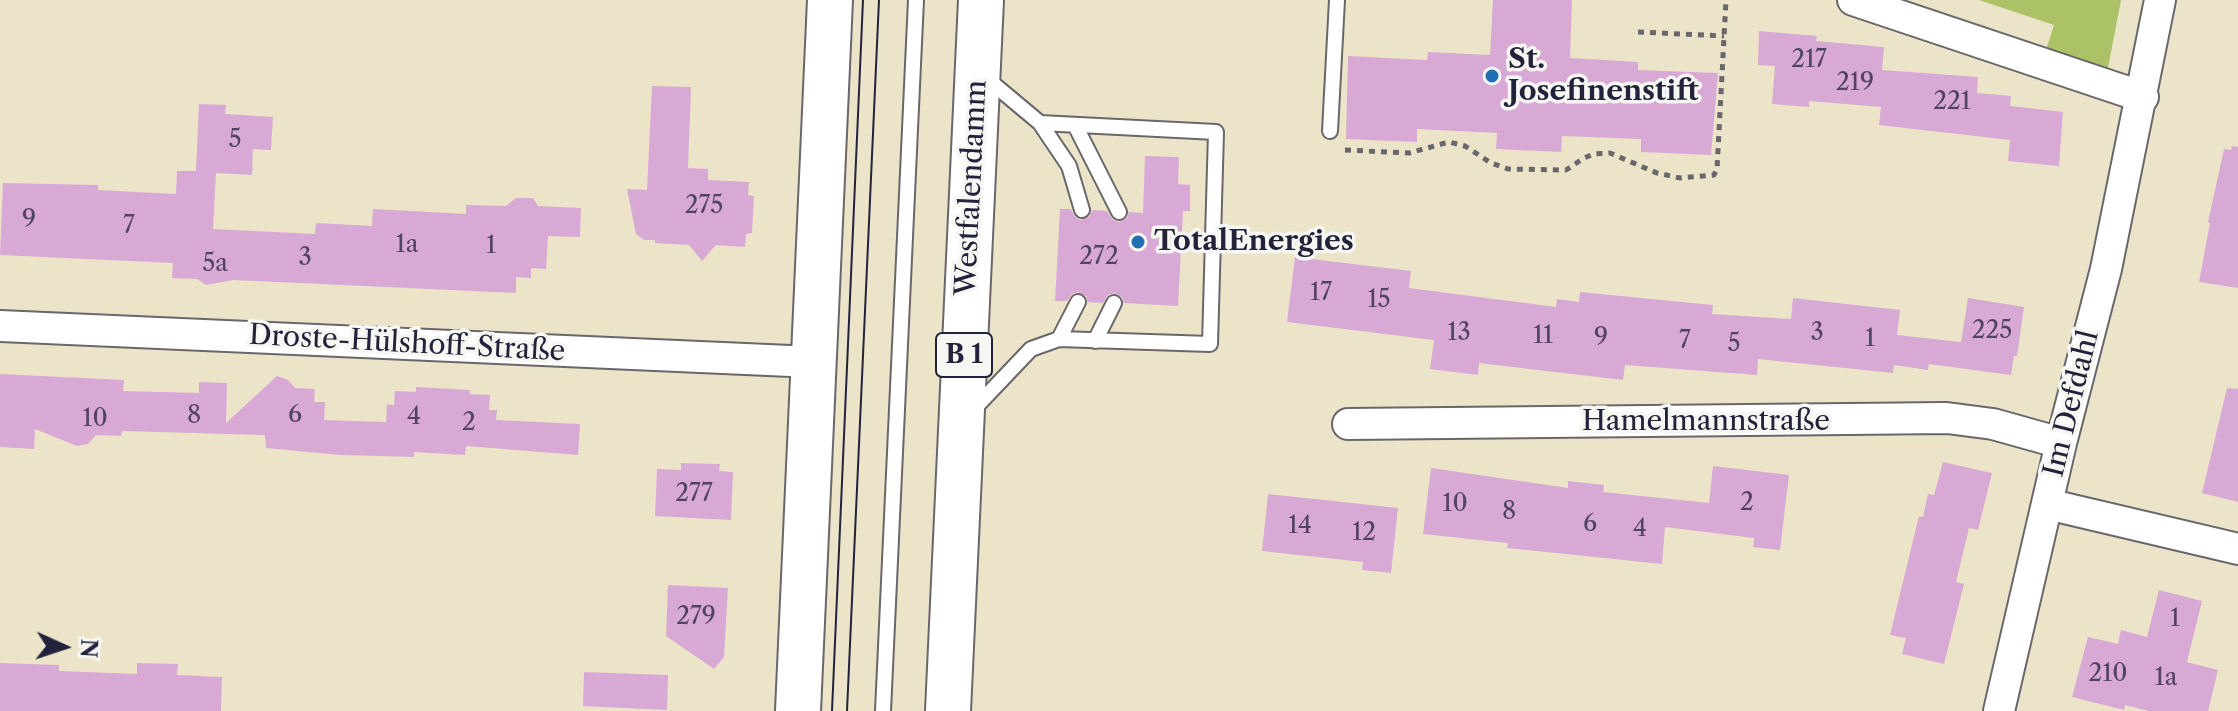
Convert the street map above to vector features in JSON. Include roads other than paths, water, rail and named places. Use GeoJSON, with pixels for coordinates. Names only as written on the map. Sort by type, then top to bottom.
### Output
{"type":"FeatureCollection","features":[{"type":"Feature","properties":{"kind":"main road"},"geometry":{"type":"LineString","coordinates":[[798,711],[830,0]]}},
{"type":"Feature","properties":{"kind":"main road","name":"Westfalendamm"},"geometry":{"type":"LineString","coordinates":[[948,711],[981,0]]}},
{"type":"Feature","properties":{"kind":"street"},"geometry":{"type":"LineString","coordinates":[[1853,0],[2143,97]]}},
{"type":"Feature","properties":{"kind":"street","name":"Im Defdahl"},"geometry":{"type":"LineString","coordinates":[[1999,711],[2061,443],[2106,269],[2143,97],[2160,0]]}},
{"type":"Feature","properties":{"kind":"street","name":"Droste-Hülshoff-Straße"},"geometry":{"type":"LineString","coordinates":[[0,326],[813,362]]}},
{"type":"Feature","properties":{"kind":"street","name":"Hamelmannstraße"},"geometry":{"type":"LineString","coordinates":[[1348,424],[1947,418],[1993,424],[2061,443]]}},
{"type":"Feature","properties":{"kind":"street"},"geometry":{"type":"LineString","coordinates":[[2047,504],[2238,549]]}},
{"type":"Feature","properties":{"kind":"lane"},"geometry":{"type":"LineString","coordinates":[[883,711],[916,0]]}},
{"type":"Feature","properties":{"kind":"lane"},"geometry":{"type":"LineString","coordinates":[[1330,131],[1337,0]]}},
{"type":"Feature","properties":{"kind":"lane"},"geometry":{"type":"LineString","coordinates":[[978,71],[1040,123],[1069,166],[1082,210]]}},
{"type":"Feature","properties":{"kind":"lane"},"geometry":{"type":"LineString","coordinates":[[961,423],[1031,349],[1059,339],[1210,344],[1216,132],[1040,123]]}},
{"type":"Feature","properties":{"kind":"lane"},"geometry":{"type":"LineString","coordinates":[[1076,127],[1119,212]]}},
{"type":"Feature","properties":{"kind":"lane"},"geometry":{"type":"LineString","coordinates":[[1059,339],[1078,302]]}},
{"type":"Feature","properties":{"kind":"lane"},"geometry":{"type":"LineString","coordinates":[[1095,341],[1114,303]]}},
{"type":"Feature","properties":{"kind":"tram line"},"geometry":{"type":"LineString","coordinates":[[832,711],[863,0]]}},
{"type":"Feature","properties":{"kind":"tram line"},"geometry":{"type":"LineString","coordinates":[[847,711],[879,0]]}},
{"type":"Feature","properties":{"kind":"place","name":"St. Josefinenstift"},"geometry":{"type":"Point","coordinates":[1492,76]}},
{"type":"Feature","properties":{"kind":"place","name":"TotalEnergies"},"geometry":{"type":"Point","coordinates":[1138,242]}}]}
